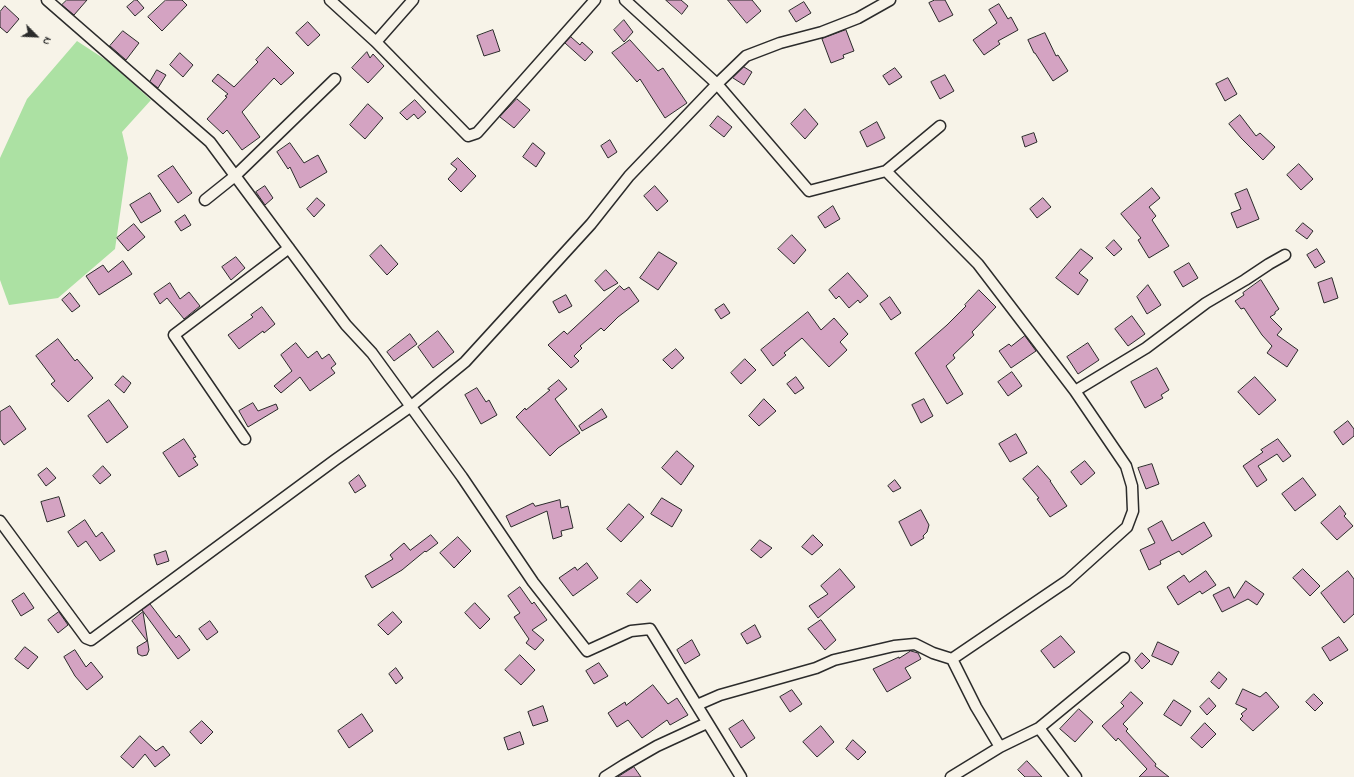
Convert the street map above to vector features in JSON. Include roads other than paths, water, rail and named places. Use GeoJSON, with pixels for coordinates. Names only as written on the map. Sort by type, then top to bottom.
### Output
{"type":"FeatureCollection","features":[{"type":"Feature","properties":{"kind":"street"},"geometry":{"type":"LineString","coordinates":[[47,0],[210,142],[346,325],[372,353],[462,477],[533,582],[587,651],[631,631],[650,629],[740,777]]}},
{"type":"Feature","properties":{"kind":"street"},"geometry":{"type":"LineString","coordinates":[[330,0],[376,42],[468,136],[473,136],[477,133],[595,0]]}},
{"type":"Feature","properties":{"kind":"street"},"geometry":{"type":"LineString","coordinates":[[376,42],[412,0]]}},
{"type":"Feature","properties":{"kind":"street"},"geometry":{"type":"LineString","coordinates":[[625,0],[717,84],[809,191],[886,171],[940,126]]}},
{"type":"Feature","properties":{"kind":"street"},"geometry":{"type":"LineString","coordinates":[[0,521],[86,638],[91,640],[335,460],[410,407],[465,362],[591,224],[629,176],[717,84],[746,56],[780,44],[822,32],[858,18],[890,0]]}},
{"type":"Feature","properties":{"kind":"street"},"geometry":{"type":"LineString","coordinates":[[205,200],[235,176],[335,80]]}},
{"type":"Feature","properties":{"kind":"street"},"geometry":{"type":"LineString","coordinates":[[886,171],[978,264],[1075,391],[1126,466],[1132,486],[1133,511],[1127,527],[1067,581],[952,659]]}},
{"type":"Feature","properties":{"kind":"street"},"geometry":{"type":"LineString","coordinates":[[245,439],[174,335],[289,248]]}},
{"type":"Feature","properties":{"kind":"street"},"geometry":{"type":"LineString","coordinates":[[1075,391],[1146,348],[1206,303],[1285,255]]}},
{"type":"Feature","properties":{"kind":"street"},"geometry":{"type":"LineString","coordinates":[[697,705],[727,693],[816,668],[834,660],[894,646],[915,644],[933,653],[952,659],[976,707],[1000,747]]}},
{"type":"Feature","properties":{"kind":"street"},"geometry":{"type":"LineString","coordinates":[[951,777],[1000,747],[1039,728],[1124,658]]}},
{"type":"Feature","properties":{"kind":"street"},"geometry":{"type":"LineString","coordinates":[[605,777],[657,746],[707,723]]}},
{"type":"Feature","properties":{"kind":"street"},"geometry":{"type":"LineString","coordinates":[[1039,728],[1076,777]]}}]}
